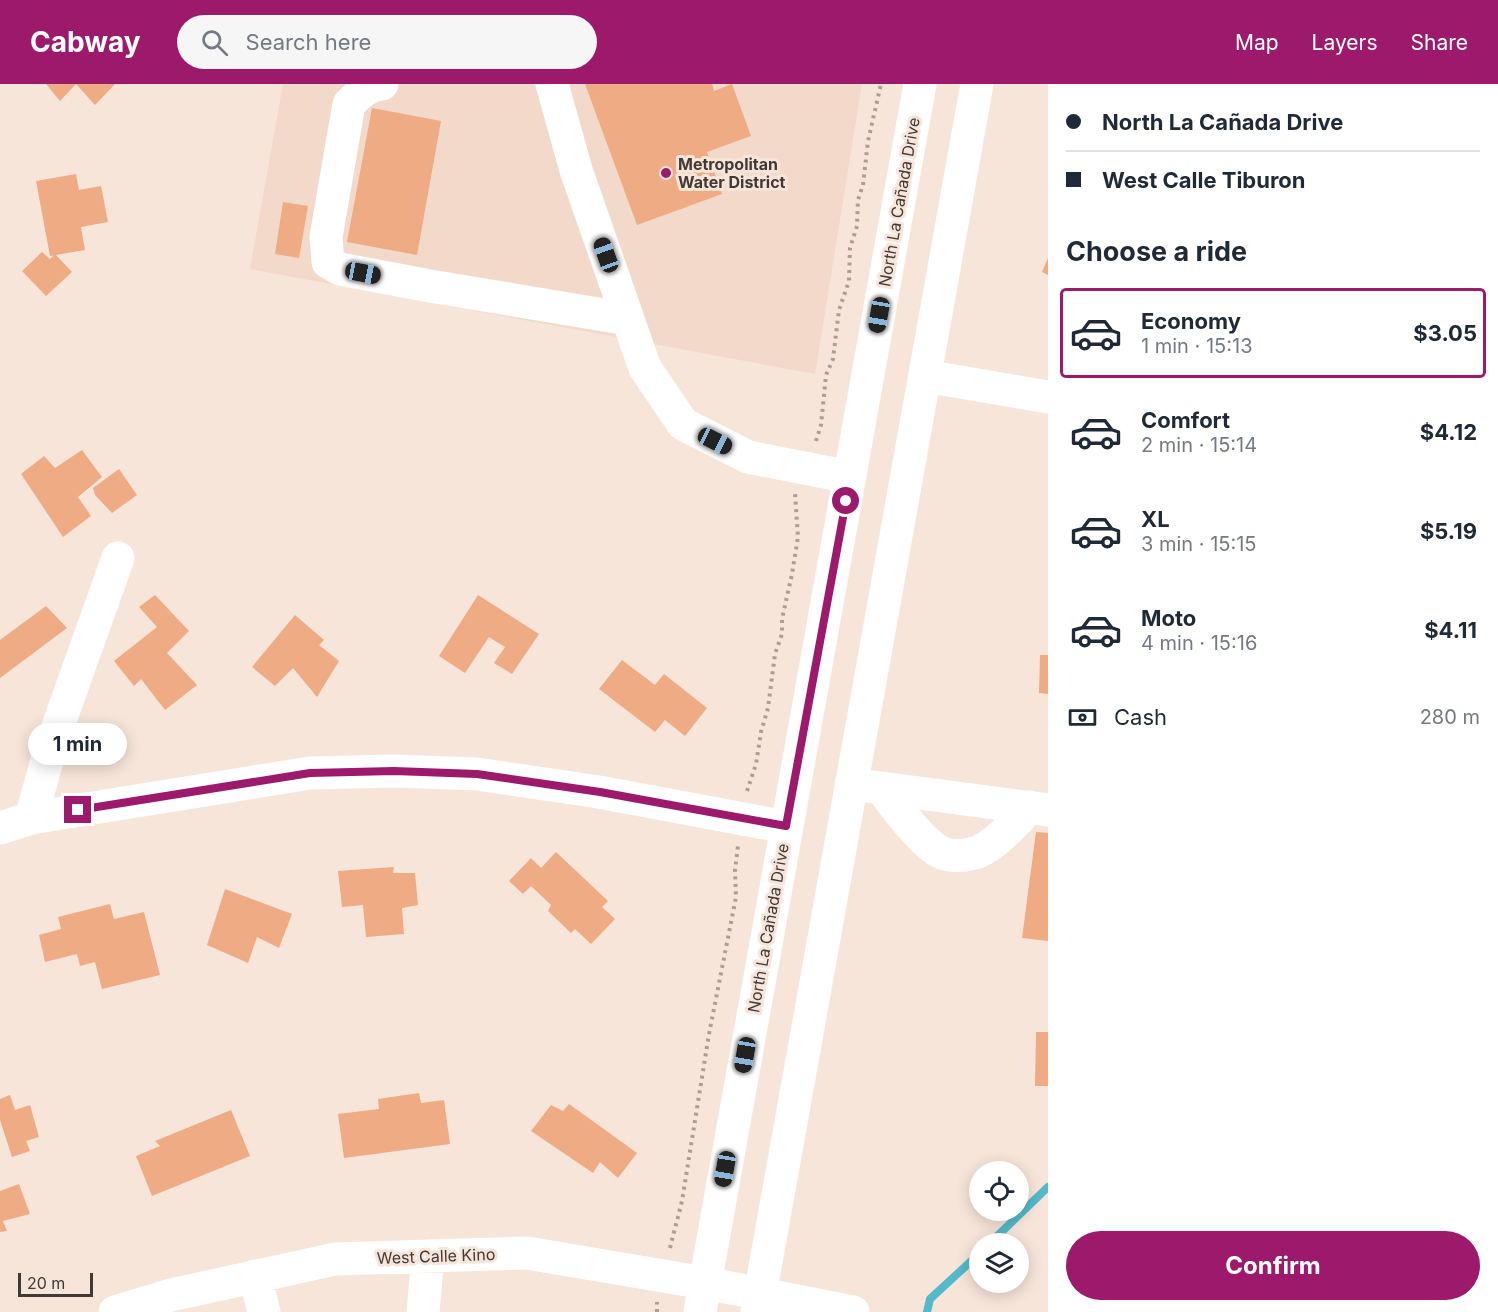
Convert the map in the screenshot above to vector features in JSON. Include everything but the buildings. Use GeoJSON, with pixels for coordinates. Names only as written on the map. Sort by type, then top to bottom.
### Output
{"type":"FeatureCollection","features":[{"type":"Feature","properties":{"kind":"main road"},"geometry":{"type":"LineString","coordinates":[[382,84],[361,92],[349,104],[327,237],[328,262],[340,269],[419,284],[628,318]]}},
{"type":"Feature","properties":{"kind":"main road"},"geometry":{"type":"LineString","coordinates":[[552,84],[576,170],[645,368],[683,424],[748,457],[850,477]]}},
{"type":"Feature","properties":{"kind":"main road","name":"North La Cañada Drive"},"geometry":{"type":"LineString","coordinates":[[702,1297],[920,84]]}},
{"type":"Feature","properties":{"kind":"main road"},"geometry":{"type":"LineString","coordinates":[[758,1303],[867,787],[925,376],[977,84]]}},
{"type":"Feature","properties":{"kind":"main road"},"geometry":{"type":"LineString","coordinates":[[925,376],[1048,397]]}},
{"type":"Feature","properties":{"kind":"main road"},"geometry":{"type":"LineString","coordinates":[[31,818],[51,746],[118,558]]}},
{"type":"Feature","properties":{"kind":"main road"},"geometry":{"type":"LineString","coordinates":[[0,828],[31,818],[310,773],[394,771],[477,774],[600,792],[786,826]]}},
{"type":"Feature","properties":{"kind":"main road"},"geometry":{"type":"LineString","coordinates":[[867,787],[1039,808]]}},
{"type":"Feature","properties":{"kind":"main road"},"geometry":{"type":"LineString","coordinates":[[867,787],[901,815],[939,852],[951,856],[979,851],[1039,808]]}},
{"type":"Feature","properties":{"kind":"main road","name":"West Calle Kino"},"geometry":{"type":"LineString","coordinates":[[115,1312],[171,1294],[209,1300],[255,1276],[335,1259],[527,1254],[660,1275],[702,1297],[853,1312]]}},
{"type":"Feature","properties":{"kind":"main road"},"geometry":{"type":"LineString","coordinates":[[423,1312],[428,1256]]}},
{"type":"Feature","properties":{"kind":"main road"},"geometry":{"type":"LineString","coordinates":[[255,1276],[264,1312]]}},
{"type":"Feature","properties":{"kind":"path"},"geometry":{"type":"LineString","coordinates":[[657,1312],[660,1275],[682,1201],[701,1079],[736,897],[735,870],[741,817],[768,708],[774,654],[782,634],[782,619],[792,574],[798,537],[795,500],[797,467],[814,444],[821,425],[826,375],[832,359],[839,310],[849,281],[850,249],[857,226],[858,200],[863,185],[868,141],[882,84]]}},
{"type":"Feature","properties":{"kind":"shaded area"},"geometry":{"type":"Polygon","coordinates":[[[283,84],[862,84],[815,374],[250,269],[283,84]]]}},
{"type":"Feature","properties":{"kind":"waterway"},"geometry":{"type":"LineString","coordinates":[[1000,1233],[1048,1187]]}},
{"type":"Feature","properties":{"kind":"waterway"},"geometry":{"type":"LineString","coordinates":[[927,1312],[930,1299],[969,1263]]}},
{"type":"Feature","properties":{"kind":"place","name":"Metropolitan Water District"},"geometry":{"type":"Point","coordinates":[666,173]}},
{"type":"Feature","properties":{"kind":"route"},"geometry":{"type":"LineString","coordinates":[[78,810],[310,773],[394,771],[477,774],[600,792],[786,826],[846,501]]}}]}
